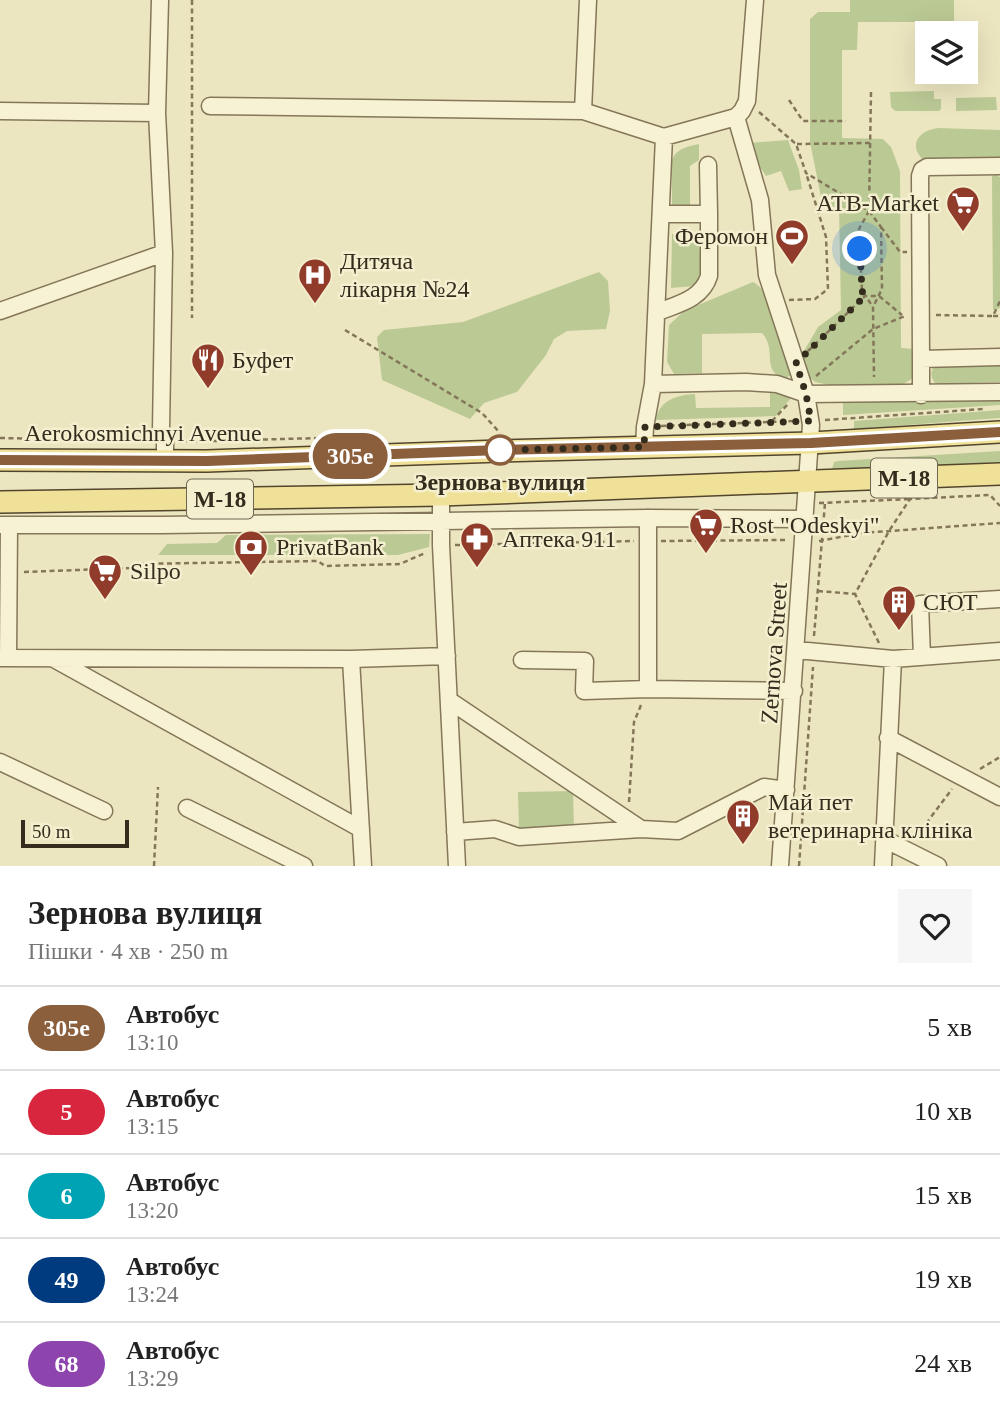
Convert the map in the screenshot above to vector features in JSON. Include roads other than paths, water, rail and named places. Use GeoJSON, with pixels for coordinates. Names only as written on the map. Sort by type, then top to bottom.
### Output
{"type":"FeatureCollection","features":[{"type":"Feature","properties":{"kind":"main road","name":"Aerokosmichnyi Avenue"},"geometry":{"type":"LineString","coordinates":[[0,460],[165,452],[644,437],[811,443],[1000,432]]}},
{"type":"Feature","properties":{"kind":"main road","name":"М-18"},"geometry":{"type":"LineString","coordinates":[[0,502],[441,495],[807,502],[1000,474]]}},
{"type":"Feature","properties":{"kind":"street"},"geometry":{"type":"LineString","coordinates":[[160,0],[158,113],[164,253],[161,430],[165,452]]}},
{"type":"Feature","properties":{"kind":"street"},"geometry":{"type":"LineString","coordinates":[[583,111],[588,0]]}},
{"type":"Feature","properties":{"kind":"street"},"geometry":{"type":"LineString","coordinates":[[210,106],[583,111],[664,137],[736,117],[742,111],[747,101],[755,0]]}},
{"type":"Feature","properties":{"kind":"street"},"geometry":{"type":"LineString","coordinates":[[0,111],[158,113]]}},
{"type":"Feature","properties":{"kind":"street","name":"Zernova Street"},"geometry":{"type":"LineString","coordinates":[[736,117],[760,200],[767,275],[796,363],[808,388],[811,421],[804,541],[805,651],[794,691],[780,866]]}},
{"type":"Feature","properties":{"kind":"street"},"geometry":{"type":"LineString","coordinates":[[644,437],[653,384],[658,312],[664,137]]}},
{"type":"Feature","properties":{"kind":"street"},"geometry":{"type":"LineString","coordinates":[[658,312],[692,299],[706,285],[709,276],[709,165]]}},
{"type":"Feature","properties":{"kind":"street"},"geometry":{"type":"LineString","coordinates":[[921,395],[922,170],[928,167],[1000,166]]}},
{"type":"Feature","properties":{"kind":"street"},"geometry":{"type":"LineString","coordinates":[[662,214],[709,214]]}},
{"type":"Feature","properties":{"kind":"street"},"geometry":{"type":"LineString","coordinates":[[0,311],[164,253]]}},
{"type":"Feature","properties":{"kind":"street"},"geometry":{"type":"LineString","coordinates":[[921,359],[1000,357]]}},
{"type":"Feature","properties":{"kind":"street"},"geometry":{"type":"LineString","coordinates":[[653,384],[778,384],[921,395],[1000,392]]}},
{"type":"Feature","properties":{"kind":"street"},"geometry":{"type":"LineString","coordinates":[[441,495],[441,545],[457,866]]}},
{"type":"Feature","properties":{"kind":"street"},"geometry":{"type":"LineString","coordinates":[[447,656],[351,659],[4,658],[8,572],[4,526],[768,519],[807,502]]}},
{"type":"Feature","properties":{"kind":"street"},"geometry":{"type":"LineString","coordinates":[[649,518],[649,690]]}},
{"type":"Feature","properties":{"kind":"street"},"geometry":{"type":"LineString","coordinates":[[922,657],[919,604],[1000,599]]}},
{"type":"Feature","properties":{"kind":"street"},"geometry":{"type":"LineString","coordinates":[[805,651],[890,658],[1000,651]]}},
{"type":"Feature","properties":{"kind":"street"},"geometry":{"type":"LineString","coordinates":[[52,658],[361,830]]}},
{"type":"Feature","properties":{"kind":"street"},"geometry":{"type":"LineString","coordinates":[[883,866],[890,658]]}},
{"type":"Feature","properties":{"kind":"street"},"geometry":{"type":"LineString","coordinates":[[351,659],[363,866]]}},
{"type":"Feature","properties":{"kind":"street"},"geometry":{"type":"LineString","coordinates":[[522,660],[585,661],[584,691],[794,691]]}},
{"type":"Feature","properties":{"kind":"street"},"geometry":{"type":"LineString","coordinates":[[450,701],[634,824]]}},
{"type":"Feature","properties":{"kind":"street"},"geometry":{"type":"LineString","coordinates":[[888,738],[1000,797]]}},
{"type":"Feature","properties":{"kind":"street"},"geometry":{"type":"LineString","coordinates":[[0,762],[104,811]]}},
{"type":"Feature","properties":{"kind":"street"},"geometry":{"type":"LineString","coordinates":[[455,832],[495,829],[519,836],[634,824],[678,831],[764,787],[786,790]]}},
{"type":"Feature","properties":{"kind":"street"},"geometry":{"type":"LineString","coordinates":[[187,808],[304,866]]}},
{"type":"Feature","properties":{"kind":"street"},"geometry":{"type":"LineString","coordinates":[[884,839],[938,866]]}},
{"type":"Feature","properties":{"kind":"place","name":"ATB-Market"},"geometry":{"type":"Point","coordinates":[963,233]}},
{"type":"Feature","properties":{"kind":"place","name":"Феромон"},"geometry":{"type":"Point","coordinates":[792,266]}},
{"type":"Feature","properties":{"kind":"place","name":"Дитяча лікарня №24"},"geometry":{"type":"Point","coordinates":[315,305]}},
{"type":"Feature","properties":{"kind":"place","name":"Буфет"},"geometry":{"type":"Point","coordinates":[208,390]}},
{"type":"Feature","properties":{"kind":"place","name":"Зернова вулиця"},"geometry":{"type":"Point","coordinates":[500,450]}},
{"type":"Feature","properties":{"kind":"place","name":"Rost \"Odeskyi\""},"geometry":{"type":"Point","coordinates":[706,555]}},
{"type":"Feature","properties":{"kind":"place","name":"Аптека 911"},"geometry":{"type":"Point","coordinates":[477,569]}},
{"type":"Feature","properties":{"kind":"place","name":"PrivatBank"},"geometry":{"type":"Point","coordinates":[251,577]}},
{"type":"Feature","properties":{"kind":"place","name":"Silpo"},"geometry":{"type":"Point","coordinates":[105,601]}},
{"type":"Feature","properties":{"kind":"place","name":"СЮТ"},"geometry":{"type":"Point","coordinates":[899,632]}},
{"type":"Feature","properties":{"kind":"place","name":"Май пет ветеринарна клініка"},"geometry":{"type":"Point","coordinates":[743,846]}}]}
